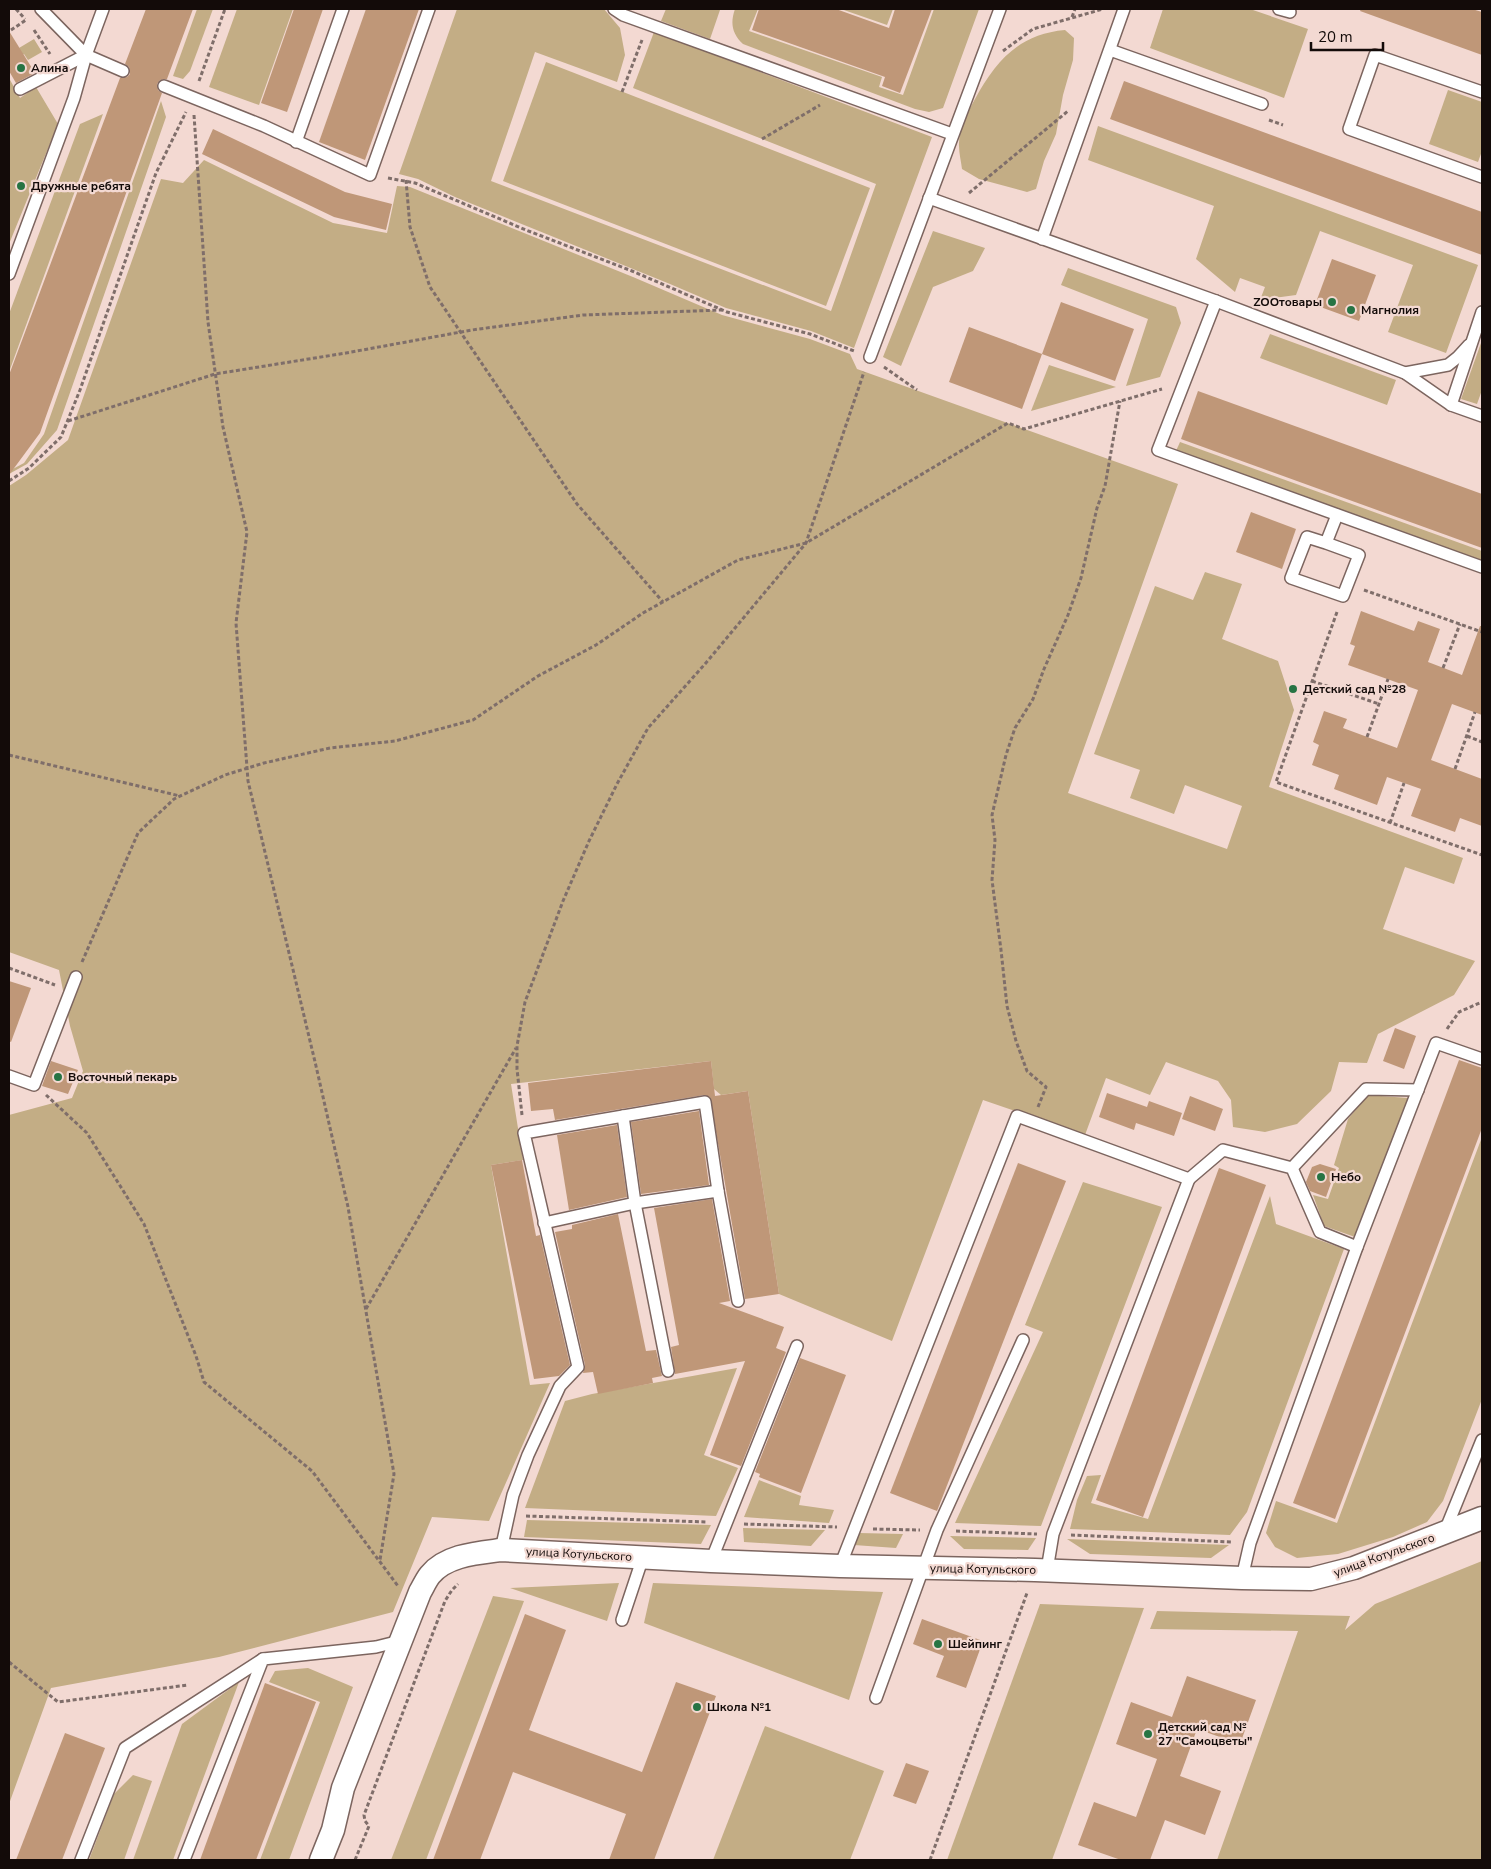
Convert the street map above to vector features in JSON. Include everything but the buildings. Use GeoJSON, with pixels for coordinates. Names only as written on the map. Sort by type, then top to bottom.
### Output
{"type":"FeatureCollection","features":[{"type":"Feature","properties":{"kind":"street","name":"улица Котульского"},"geometry":{"type":"LineString","coordinates":[[322,1860],[333,1830],[343,1788],[420,1592],[431,1573],[449,1561],[475,1553],[501,1550],[840,1566],[1041,1570],[1311,1579],[1354,1568],[1482,1518]]}},
{"type":"Feature","properties":{"kind":"lane"},"geometry":{"type":"LineString","coordinates":[[41,9],[86,55],[123,71]]}},
{"type":"Feature","properties":{"kind":"lane"},"geometry":{"type":"LineString","coordinates":[[9,274],[74,98],[86,55],[103,9]]}},
{"type":"Feature","properties":{"kind":"lane"},"geometry":{"type":"LineString","coordinates":[[296,142],[343,9]]}},
{"type":"Feature","properties":{"kind":"lane"},"geometry":{"type":"LineString","coordinates":[[164,86],[264,126],[370,176],[429,9]]}},
{"type":"Feature","properties":{"kind":"lane"},"geometry":{"type":"LineString","coordinates":[[614,9],[623,15],[952,134]]}},
{"type":"Feature","properties":{"kind":"lane"},"geometry":{"type":"LineString","coordinates":[[870,358],[1000,9]]}},
{"type":"Feature","properties":{"kind":"lane"},"geometry":{"type":"LineString","coordinates":[[1042,239],[1124,9]]}},
{"type":"Feature","properties":{"kind":"lane"},"geometry":{"type":"LineString","coordinates":[[1110,50],[1262,104]]}},
{"type":"Feature","properties":{"kind":"lane"},"geometry":{"type":"LineString","coordinates":[[20,89],[86,55]]}},
{"type":"Feature","properties":{"kind":"lane"},"geometry":{"type":"LineString","coordinates":[[1482,92],[1375,55],[1349,129],[1482,177]]}},
{"type":"Feature","properties":{"kind":"lane"},"geometry":{"type":"LineString","coordinates":[[929,198],[1216,301],[1405,373],[1451,405],[1482,416]]}},
{"type":"Feature","properties":{"kind":"lane"},"geometry":{"type":"LineString","coordinates":[[1216,301],[1158,450],[1482,567]]}},
{"type":"Feature","properties":{"kind":"lane"},"geometry":{"type":"LineString","coordinates":[[1451,405],[1482,312]]}},
{"type":"Feature","properties":{"kind":"lane"},"geometry":{"type":"LineString","coordinates":[[1405,373],[1448,365],[1473,340]]}},
{"type":"Feature","properties":{"kind":"lane"},"geometry":{"type":"LineString","coordinates":[[1326,543],[1337,515]]}},
{"type":"Feature","properties":{"kind":"lane"},"geometry":{"type":"LineString","coordinates":[[1307,537],[1326,543],[1358,555],[1343,596],[1291,578],[1307,537]]}},
{"type":"Feature","properties":{"kind":"lane"},"geometry":{"type":"LineString","coordinates":[[9,1076],[34,1085],[76,977]]}},
{"type":"Feature","properties":{"kind":"lane"},"geometry":{"type":"LineString","coordinates":[[1242,1578],[1250,1543],[1358,1247],[1436,1043],[1482,1059]]}},
{"type":"Feature","properties":{"kind":"lane"},"geometry":{"type":"LineString","coordinates":[[1292,1168],[1366,1089],[1418,1090]]}},
{"type":"Feature","properties":{"kind":"lane"},"geometry":{"type":"LineString","coordinates":[[501,1550],[513,1496],[528,1455],[560,1386],[578,1367],[524,1133],[705,1102],[718,1191],[738,1301]]}},
{"type":"Feature","properties":{"kind":"lane"},"geometry":{"type":"LineString","coordinates":[[623,1116],[635,1203],[668,1371]]}},
{"type":"Feature","properties":{"kind":"lane"},"geometry":{"type":"LineString","coordinates":[[840,1566],[1017,1116],[1189,1180]]}},
{"type":"Feature","properties":{"kind":"lane"},"geometry":{"type":"LineString","coordinates":[[1041,1570],[1052,1534],[1189,1180],[1223,1150],[1292,1168]]}},
{"type":"Feature","properties":{"kind":"lane"},"geometry":{"type":"LineString","coordinates":[[1292,1168],[1320,1232],[1358,1247]]}},
{"type":"Feature","properties":{"kind":"lane"},"geometry":{"type":"LineString","coordinates":[[544,1223],[635,1203],[718,1191]]}},
{"type":"Feature","properties":{"kind":"lane"},"geometry":{"type":"LineString","coordinates":[[876,1698],[937,1530],[1024,1340]]}},
{"type":"Feature","properties":{"kind":"lane"},"geometry":{"type":"LineString","coordinates":[[711,1561],[797,1346]]}},
{"type":"Feature","properties":{"kind":"lane"},"geometry":{"type":"LineString","coordinates":[[1444,1533],[1482,1440]]}},
{"type":"Feature","properties":{"kind":"lane"},"geometry":{"type":"LineString","coordinates":[[622,1620],[643,1557]]}},
{"type":"Feature","properties":{"kind":"lane"},"geometry":{"type":"LineString","coordinates":[[81,1860],[125,1748],[263,1659],[376,1647],[400,1641]]}},
{"type":"Feature","properties":{"kind":"lane"},"geometry":{"type":"LineString","coordinates":[[184,1860],[263,1659]]}},
{"type":"Feature","properties":{"kind":"path"},"geometry":{"type":"LineString","coordinates":[[16,9],[50,54]]}},
{"type":"Feature","properties":{"kind":"path"},"geometry":{"type":"LineString","coordinates":[[9,481],[29,468],[61,437],[156,172],[193,97],[225,9]]}},
{"type":"Feature","properties":{"kind":"path"},"geometry":{"type":"LineString","coordinates":[[1072,17],[1075,9]]}},
{"type":"Feature","properties":{"kind":"path"},"geometry":{"type":"LineString","coordinates":[[976,71],[1033,29],[1103,9]]}},
{"type":"Feature","properties":{"kind":"path"},"geometry":{"type":"LineString","coordinates":[[11,30],[26,20]]}},
{"type":"Feature","properties":{"kind":"path"},"geometry":{"type":"LineString","coordinates":[[622,92],[648,23]]}},
{"type":"Feature","properties":{"kind":"path"},"geometry":{"type":"LineString","coordinates":[[954,207],[1097,86]]}},
{"type":"Feature","properties":{"kind":"path"},"geometry":{"type":"LineString","coordinates":[[762,139],[840,93]]}},
{"type":"Feature","properties":{"kind":"path"},"geometry":{"type":"LineString","coordinates":[[193,97],[208,322],[223,427],[246,532],[236,624],[248,781],[348,1207],[394,1474],[380,1560]]}},
{"type":"Feature","properties":{"kind":"path"},"geometry":{"type":"LineString","coordinates":[[370,176],[406,180],[722,310],[810,334],[870,358],[917,390]]}},
{"type":"Feature","properties":{"kind":"path"},"geometry":{"type":"LineString","coordinates":[[406,180],[410,227],[430,287],[577,504],[663,602]]}},
{"type":"Feature","properties":{"kind":"path"},"geometry":{"type":"LineString","coordinates":[[68,421],[215,374],[346,354],[461,332],[583,316],[722,310]]}},
{"type":"Feature","properties":{"kind":"path"},"geometry":{"type":"LineString","coordinates":[[524,1133],[517,1069],[517,1046],[525,1002],[563,900],[589,840],[648,728],[806,543],[870,358]]}},
{"type":"Feature","properties":{"kind":"path"},"geometry":{"type":"LineString","coordinates":[[76,977],[138,833],[174,799],[225,775],[247,768],[330,748],[395,741],[473,720],[538,676],[596,645],[663,602],[738,560],[806,543],[1008,423],[1024,429],[1185,383]]}},
{"type":"Feature","properties":{"kind":"path"},"geometry":{"type":"LineString","coordinates":[[1032,1121],[1046,1087],[1027,1071],[1016,1041],[1007,1006],[992,880],[995,840],[992,815],[1006,755],[1015,728],[1033,699],[1068,615],[1081,578],[1097,508],[1106,486],[1120,401]]}},
{"type":"Feature","properties":{"kind":"path"},"geometry":{"type":"LineString","coordinates":[[1347,584],[1482,632]]}},
{"type":"Feature","properties":{"kind":"path"},"geometry":{"type":"LineString","coordinates":[[1343,596],[1276,782],[1482,855]]}},
{"type":"Feature","properties":{"kind":"path"},"geometry":{"type":"LineString","coordinates":[[1444,668],[1460,624]]}},
{"type":"Feature","properties":{"kind":"path"},"geometry":{"type":"LineString","coordinates":[[1367,737],[1388,679]]}},
{"type":"Feature","properties":{"kind":"path"},"geometry":{"type":"LineString","coordinates":[[1312,681],[1379,704]]}},
{"type":"Feature","properties":{"kind":"path"},"geometry":{"type":"LineString","coordinates":[[1455,769],[1476,712]]}},
{"type":"Feature","properties":{"kind":"path"},"geometry":{"type":"LineString","coordinates":[[1467,736],[1482,742]]}},
{"type":"Feature","properties":{"kind":"path"},"geometry":{"type":"LineString","coordinates":[[9,755],[180,796]]}},
{"type":"Feature","properties":{"kind":"path"},"geometry":{"type":"LineString","coordinates":[[1390,823],[1404,783]]}},
{"type":"Feature","properties":{"kind":"path"},"geometry":{"type":"LineString","coordinates":[[9,968],[71,990]]}},
{"type":"Feature","properties":{"kind":"path"},"geometry":{"type":"LineString","coordinates":[[1436,1043],[1459,1012],[1482,1002]]}},
{"type":"Feature","properties":{"kind":"path"},"geometry":{"type":"LineString","coordinates":[[365,1309],[517,1046]]}},
{"type":"Feature","properties":{"kind":"path"},"geometry":{"type":"LineString","coordinates":[[34,1085],[88,1133],[144,1224],[196,1356],[204,1382],[312,1471],[380,1560],[404,1596],[411,1613]]}},
{"type":"Feature","properties":{"kind":"path"},"geometry":{"type":"LineString","coordinates":[[508,1515],[1052,1534],[1250,1543]]}},
{"type":"Feature","properties":{"kind":"path"},"geometry":{"type":"LineString","coordinates":[[930,1860],[1041,1570]]}},
{"type":"Feature","properties":{"kind":"path"},"geometry":{"type":"LineString","coordinates":[[355,1860],[369,1826],[365,1821],[364,1815],[445,1601],[459,1583]]}},
{"type":"Feature","properties":{"kind":"path"},"geometry":{"type":"LineString","coordinates":[[9,1662],[58,1702],[194,1684]]}},
{"type":"Feature","properties":{"kind":"shaded area"},"geometry":{"type":"Polygon","coordinates":[[[197,9],[213,9],[190,71],[183,79],[173,76],[197,9]]]}},
{"type":"Feature","properties":{"kind":"shaded area"},"geometry":{"type":"Polygon","coordinates":[[[237,9],[293,9],[259,105],[209,87],[237,9]]]}},
{"type":"Feature","properties":{"kind":"shaded area"},"geometry":{"type":"Polygon","coordinates":[[[457,9],[604,9],[620,28],[625,55],[617,82],[535,52],[491,181],[831,311],[876,184],[633,88],[654,32],[932,137],[854,348],[811,331],[726,308],[455,197],[418,179],[399,174],[457,9]]]}},
{"type":"Feature","properties":{"kind":"shaded area"},"geometry":{"type":"Polygon","coordinates":[[[666,9],[720,10],[710,39],[661,21],[666,9]]]}},
{"type":"Feature","properties":{"kind":"shaded area"},"geometry":{"type":"Polygon","coordinates":[[[735,9],[758,9],[749,31],[882,77],[879,87],[903,95],[934,9],[979,9],[943,108],[929,112],[915,109],[743,44],[736,36],[733,28],[735,9]]]}},
{"type":"Feature","properties":{"kind":"shaded area"},"geometry":{"type":"Polygon","coordinates":[[[841,9],[893,9],[887,25],[841,9]]]}},
{"type":"Feature","properties":{"kind":"shaded area"},"geometry":{"type":"Polygon","coordinates":[[[1163,9],[1250,9],[1308,29],[1284,98],[1150,48],[1163,9]]]}},
{"type":"Feature","properties":{"kind":"shaded area"},"geometry":{"type":"Polygon","coordinates":[[[1065,30],[1074,38],[1073,60],[1063,95],[1056,134],[1044,161],[1036,189],[1027,192],[979,179],[962,169],[959,140],[962,128],[972,104],[991,73],[1011,52],[1034,37],[1065,30]]]}},
{"type":"Feature","properties":{"kind":"shaded area"},"geometry":{"type":"Polygon","coordinates":[[[34,39],[42,52],[28,60],[24,54],[9,63],[9,54],[34,39]]]}},
{"type":"Feature","properties":{"kind":"shaded area"},"geometry":{"type":"Polygon","coordinates":[[[546,62],[870,188],[826,306],[503,181],[546,62]]]}},
{"type":"Feature","properties":{"kind":"shaded area","name":"Дружные ребята"},"geometry":{"type":"Polygon","coordinates":[[[9,78],[20,98],[36,87],[58,124],[9,244],[9,78]]]}},
{"type":"Feature","properties":{"kind":"shaded area"},"geometry":{"type":"Polygon","coordinates":[[[1448,90],[1482,102],[1482,151],[1478,162],[1429,144],[1448,90]]]}},
{"type":"Feature","properties":{"kind":"shaded area"},"geometry":{"type":"Polygon","coordinates":[[[161,101],[166,117],[57,430],[27,464],[9,474],[9,471],[24,463],[44,434],[161,101]]]}},
{"type":"Feature","properties":{"kind":"shaded area"},"geometry":{"type":"Polygon","coordinates":[[[103,114],[9,372],[9,314],[80,124],[103,114]]]}},
{"type":"Feature","properties":{"kind":"shaded area"},"geometry":{"type":"Polygon","coordinates":[[[1098,126],[1478,265],[1446,353],[1388,332],[1413,265],[1320,231],[1296,295],[1260,300],[1265,287],[1240,278],[1235,292],[1196,259],[1214,206],[1088,160],[1098,126]]]}},
{"type":"Feature","properties":{"kind":"shaded area"},"geometry":{"type":"Polygon","coordinates":[[[204,160],[333,223],[387,233],[397,186],[410,187],[722,315],[810,339],[850,354],[857,369],[1178,484],[1068,793],[1227,849],[1242,806],[1185,785],[1174,814],[1130,798],[1140,770],[1094,754],[1155,586],[1193,600],[1205,572],[1242,584],[1222,639],[1278,661],[1294,710],[1269,787],[1463,858],[1454,884],[1405,867],[1383,929],[1475,961],[1454,995],[1378,1034],[1367,1063],[1339,1062],[1331,1091],[1297,1124],[1265,1132],[1233,1127],[1231,1100],[1218,1081],[1166,1062],[1150,1095],[1106,1078],[1085,1135],[983,1100],[892,1341],[779,1294],[748,1091],[721,1095],[714,1089],[711,1061],[511,1084],[523,1160],[491,1165],[530,1385],[550,1383],[489,1521],[432,1517],[393,1612],[219,1657],[51,1688],[9,1804],[9,1115],[72,1098],[83,1071],[70,1026],[59,970],[9,952],[9,486],[26,475],[68,440],[161,179],[183,183],[204,160]]]}},
{"type":"Feature","properties":{"kind":"shaded area"},"geometry":{"type":"Polygon","coordinates":[[[933,231],[985,248],[973,271],[933,287],[901,366],[883,357],[933,231]]]}},
{"type":"Feature","properties":{"kind":"shaded area"},"geometry":{"type":"Polygon","coordinates":[[[1068,268],[1176,307],[1181,323],[1160,377],[1126,386],[1148,319],[1061,285],[1068,268]]]}},
{"type":"Feature","properties":{"kind":"shaded area"},"geometry":{"type":"Polygon","coordinates":[[[1270,334],[1396,380],[1387,405],[1260,358],[1270,334]]]}},
{"type":"Feature","properties":{"kind":"shaded area"},"geometry":{"type":"Polygon","coordinates":[[[1481,343],[1482,390],[1477,404],[1461,399],[1481,343]]]}},
{"type":"Feature","properties":{"kind":"shaded area"},"geometry":{"type":"Polygon","coordinates":[[[1049,365],[1116,387],[1031,411],[1049,365]]]}},
{"type":"Feature","properties":{"kind":"shaded area"},"geometry":{"type":"Polygon","coordinates":[[[1180,442],[1482,551],[1482,561],[1176,451],[1180,442]]]}},
{"type":"Feature","properties":{"kind":"shaded area"},"geometry":{"type":"Polygon","coordinates":[[[1368,1095],[1408,1098],[1355,1237],[1324,1226],[1313,1195],[1328,1199],[1339,1168],[1334,1165],[1348,1119],[1368,1095]]]}},
{"type":"Feature","properties":{"kind":"shaded area"},"geometry":{"type":"Polygon","coordinates":[[[1482,1137],[1482,1399],[1443,1501],[1427,1522],[1393,1537],[1338,1554],[1297,1558],[1275,1547],[1266,1533],[1276,1501],[1337,1523],[1482,1137]]]}},
{"type":"Feature","properties":{"kind":"shaded area"},"geometry":{"type":"Polygon","coordinates":[[[1083,1182],[1162,1207],[1041,1526],[955,1523],[1043,1332],[1025,1325],[1083,1182]]]}},
{"type":"Feature","properties":{"kind":"shaded area"},"geometry":{"type":"Polygon","coordinates":[[[1270,1196],[1276,1224],[1344,1249],[1247,1512],[1230,1535],[1070,1529],[1077,1500],[1087,1476],[1101,1475],[1091,1503],[1148,1519],[1270,1196]]]}},
{"type":"Feature","properties":{"kind":"shaded area"},"geometry":{"type":"Polygon","coordinates":[[[737,1368],[704,1455],[738,1468],[716,1516],[525,1508],[565,1401],[592,1394],[737,1368]]]}},
{"type":"Feature","properties":{"kind":"shaded area"},"geometry":{"type":"Polygon","coordinates":[[[759,1480],[801,1496],[799,1505],[834,1510],[829,1523],[744,1517],[759,1480]]]}},
{"type":"Feature","properties":{"kind":"shaded area"},"geometry":{"type":"Polygon","coordinates":[[[527,1520],[711,1525],[701,1544],[524,1537],[527,1520]]]}},
{"type":"Feature","properties":{"kind":"shaded area"},"geometry":{"type":"Polygon","coordinates":[[[743,1528],[825,1530],[811,1546],[744,1542],[743,1528]]]}},
{"type":"Feature","properties":{"kind":"shaded area"},"geometry":{"type":"Polygon","coordinates":[[[859,1533],[903,1534],[896,1548],[854,1545],[859,1533]]]}},
{"type":"Feature","properties":{"kind":"shaded area"},"geometry":{"type":"Polygon","coordinates":[[[950,1536],[1036,1538],[1028,1550],[964,1549],[950,1536]]]}},
{"type":"Feature","properties":{"kind":"shaded area"},"geometry":{"type":"Polygon","coordinates":[[[1067,1539],[1229,1545],[1211,1558],[1090,1554],[1067,1539]]]}},
{"type":"Feature","properties":{"kind":"shaded area"},"geometry":{"type":"Polygon","coordinates":[[[1482,1561],[1482,1860],[1217,1860],[1298,1631],[1150,1629],[1157,1611],[1350,1616],[1345,1630],[1375,1604],[1482,1561]]]}},
{"type":"Feature","properties":{"kind":"shaded area"},"geometry":{"type":"Polygon","coordinates":[[[619,1583],[607,1621],[510,1588],[619,1583]]]}},
{"type":"Feature","properties":{"kind":"shaded area"},"geometry":{"type":"Polygon","coordinates":[[[653,1583],[883,1592],[849,1700],[644,1623],[653,1583]]]}},
{"type":"Feature","properties":{"kind":"shaded area"},"geometry":{"type":"Polygon","coordinates":[[[493,1596],[524,1601],[426,1860],[391,1860],[493,1596]]]}},
{"type":"Feature","properties":{"kind":"shaded area"},"geometry":{"type":"Polygon","coordinates":[[[1040,1604],[1144,1608],[1052,1860],[947,1860],[1040,1604]]]}},
{"type":"Feature","properties":{"kind":"shaded area"},"geometry":{"type":"Polygon","coordinates":[[[308,1668],[353,1687],[289,1860],[260,1860],[320,1702],[269,1682],[275,1671],[308,1668]]]}},
{"type":"Feature","properties":{"kind":"shaded area"},"geometry":{"type":"Polygon","coordinates":[[[239,1682],[173,1860],[133,1860],[182,1724],[239,1682]]]}},
{"type":"Feature","properties":{"kind":"shaded area"},"geometry":{"type":"Polygon","coordinates":[[[765,1726],[884,1771],[850,1860],[713,1860],[765,1726]]]}},
{"type":"Feature","properties":{"kind":"shaded area"},"geometry":{"type":"Polygon","coordinates":[[[133,1775],[152,1781],[124,1860],[89,1860],[114,1794],[133,1775]]]}},
{"type":"Feature","properties":{"kind":"place","name":"Алина"},"geometry":{"type":"Point","coordinates":[21,68]}},
{"type":"Feature","properties":{"kind":"place","name":"Дружные ребята"},"geometry":{"type":"Point","coordinates":[21,186]}},
{"type":"Feature","properties":{"kind":"place","name":"ZOOтовары"},"geometry":{"type":"Point","coordinates":[1332,302]}},
{"type":"Feature","properties":{"kind":"place","name":"Магнолия"},"geometry":{"type":"Point","coordinates":[1351,310]}},
{"type":"Feature","properties":{"kind":"place","name":"Детский сад №28"},"geometry":{"type":"Point","coordinates":[1293,689]}},
{"type":"Feature","properties":{"kind":"place","name":"Восточный пекарь"},"geometry":{"type":"Point","coordinates":[58,1077]}},
{"type":"Feature","properties":{"kind":"place","name":"Небо"},"geometry":{"type":"Point","coordinates":[1321,1177]}},
{"type":"Feature","properties":{"kind":"place","name":"Шейпинг"},"geometry":{"type":"Point","coordinates":[938,1644]}},
{"type":"Feature","properties":{"kind":"place","name":"Школа №1"},"geometry":{"type":"Point","coordinates":[697,1707]}},
{"type":"Feature","properties":{"kind":"place","name":"Детский сад № 27 \"Самоцветы\""},"geometry":{"type":"Point","coordinates":[1148,1734]}}]}
